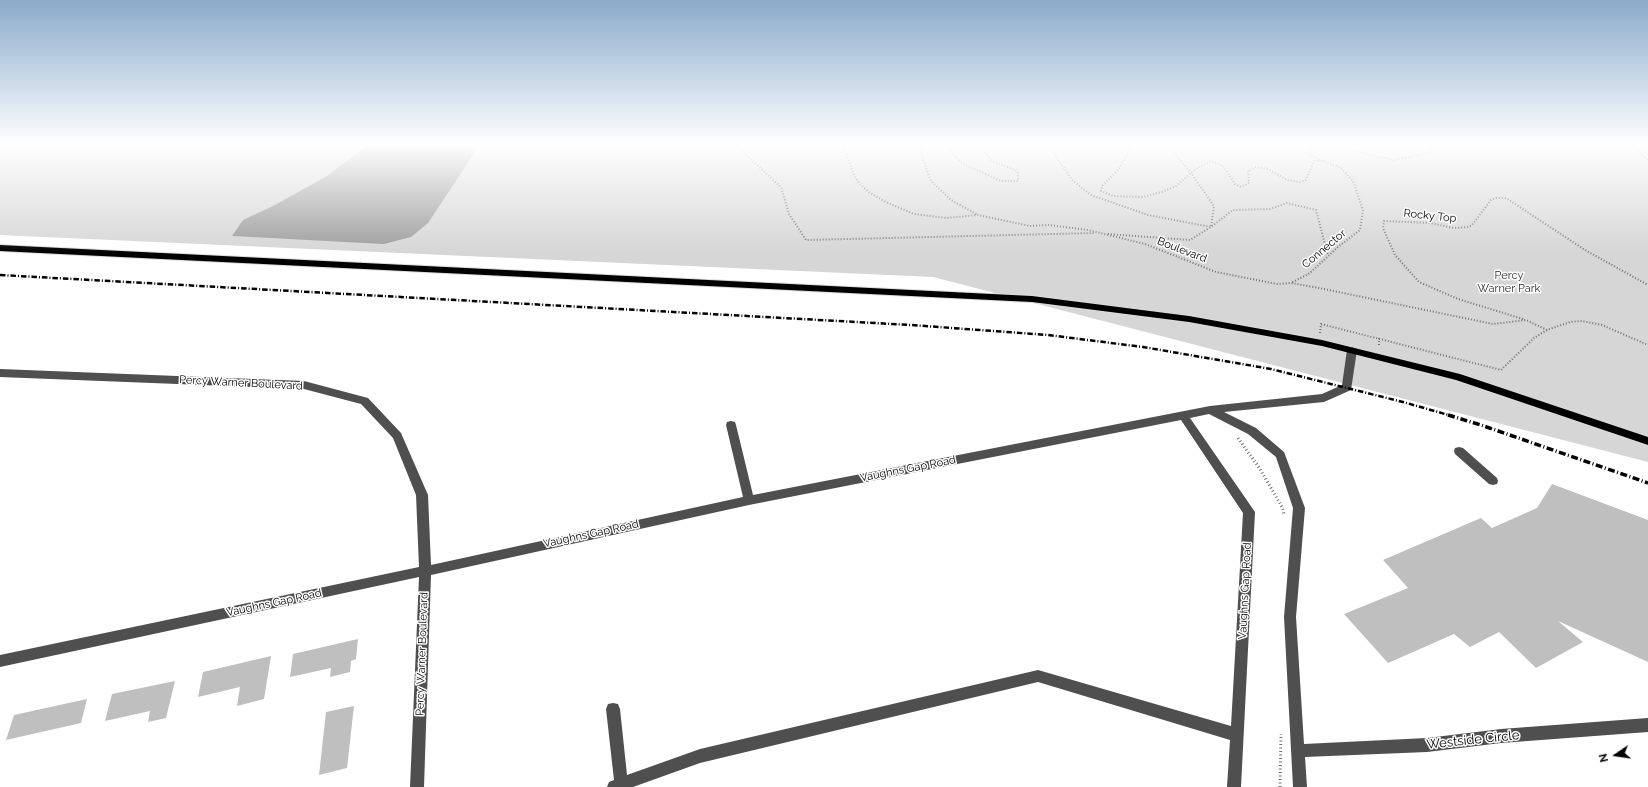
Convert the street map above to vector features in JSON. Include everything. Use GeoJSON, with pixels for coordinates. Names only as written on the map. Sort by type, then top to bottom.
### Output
{"type":"FeatureCollection","features":[{"type":"Feature","properties":{"kind":"main road"},"geometry":{"type":"LineString","coordinates":[[0,248],[1032,299],[1189,319],[1318,342],[1457,377],[1648,441]]}},
{"type":"Feature","properties":{"kind":"street","name":"Vaughns Gap Road"},"geometry":{"type":"LineString","coordinates":[[0,661],[425,571],[749,500],[1210,410],[1324,398],[1347,387],[1352,350]]}},
{"type":"Feature","properties":{"kind":"street","name":"Percy Warner Boulevard"},"geometry":{"type":"LineString","coordinates":[[0,372],[304,385],[364,401],[397,436],[422,495],[425,571],[417,787]]}},
{"type":"Feature","properties":{"kind":"street"},"geometry":{"type":"LineString","coordinates":[[1210,410],[1252,431],[1280,455],[1299,508],[1290,617],[1300,784]]}},
{"type":"Feature","properties":{"kind":"street","name":"Vaughns Gap Road"},"geometry":{"type":"LineString","coordinates":[[1183,415],[1249,512],[1234,787]]}},
{"type":"Feature","properties":{"kind":"street"},"geometry":{"type":"LineString","coordinates":[[731,424],[749,500]]}},
{"type":"Feature","properties":{"kind":"street"},"geometry":{"type":"LineString","coordinates":[[1459,451],[1492,481]]}},
{"type":"Feature","properties":{"kind":"street"},"geometry":{"type":"LineString","coordinates":[[612,709],[618,786],[700,756],[1038,676],[1237,735]]}},
{"type":"Feature","properties":{"kind":"street","name":"Westside Circle"},"geometry":{"type":"LineString","coordinates":[[1298,751],[1427,745],[1502,736],[1648,725]]}},
{"type":"Feature","properties":{"kind":"path"},"geometry":{"type":"LineString","coordinates":[[773,180],[781,187],[789,214],[806,240],[1099,233],[1190,240],[1211,227],[1233,210],[1270,210],[1287,203],[1316,210],[1328,256]]}},
{"type":"Feature","properties":{"kind":"path","name":"Boulevard"},"geometry":{"type":"LineString","coordinates":[[857,180],[870,193],[886,202],[914,214],[935,218],[978,215],[1030,226],[1049,225],[1099,233],[1145,244],[1216,272],[1277,284],[1291,283],[1319,288],[1493,324],[1526,320]]}},
{"type":"Feature","properties":{"kind":"path"},"geometry":{"type":"LineString","coordinates":[[931,180],[938,189],[951,200],[978,215]]}},
{"type":"Feature","properties":{"kind":"path"},"geometry":{"type":"LineString","coordinates":[[998,180],[1018,181],[1018,180]]}},
{"type":"Feature","properties":{"kind":"path"},"geometry":{"type":"LineString","coordinates":[[1072,180],[1090,195],[1148,215],[1211,227]]}},
{"type":"Feature","properties":{"kind":"path"},"geometry":{"type":"LineString","coordinates":[[1108,180],[1102,186],[1101,191],[1113,196],[1143,197],[1162,192],[1176,186],[1183,180]]}},
{"type":"Feature","properties":{"kind":"path"},"geometry":{"type":"LineString","coordinates":[[1196,180],[1214,206],[1211,227]]}},
{"type":"Feature","properties":{"kind":"path"},"geometry":{"type":"LineString","coordinates":[[1232,180],[1235,184],[1241,187],[1249,183],[1249,180]]}},
{"type":"Feature","properties":{"kind":"path"},"geometry":{"type":"LineString","coordinates":[[1287,180],[1300,182],[1306,180]]}},
{"type":"Feature","properties":{"kind":"path","name":"Connector"},"geometry":{"type":"LineString","coordinates":[[1291,283],[1310,273],[1360,230],[1363,210],[1352,180]]}},
{"type":"Feature","properties":{"kind":"path","name":"Rocky Top"},"geometry":{"type":"LineString","coordinates":[[1526,320],[1458,299],[1419,282],[1395,255],[1383,228],[1384,221],[1430,223],[1454,228],[1468,227],[1472,225],[1491,200],[1496,198],[1506,198],[1585,250],[1648,285]]}},
{"type":"Feature","properties":{"kind":"path"},"geometry":{"type":"LineString","coordinates":[[1526,320],[1547,330]]}},
{"type":"Feature","properties":{"kind":"path"},"geometry":{"type":"LineString","coordinates":[[1318,342],[1321,324],[1500,370],[1520,350],[1547,330],[1570,322],[1592,322],[1648,345]]}},
{"type":"Feature","properties":{"kind":"path"},"geometry":{"type":"LineString","coordinates":[[1379,338],[1379,346]]}},
{"type":"Feature","properties":{"kind":"path"},"geometry":{"type":"LineString","coordinates":[[1234,433],[1260,469],[1282,507],[1286,520]]}},
{"type":"Feature","properties":{"kind":"path"},"geometry":{"type":"LineString","coordinates":[[1280,787],[1282,730]]}},
{"type":"Feature","properties":{"kind":"green space","name":"Percy Warner Park"},"geometry":{"type":"Polygon","coordinates":[[[0,180],[1648,180],[1648,462],[933,277],[0,235],[0,180]]]}},
{"type":"Feature","properties":{"kind":"shaded area"},"geometry":{"type":"Polygon","coordinates":[[[320,180],[457,180],[428,223],[411,237],[384,244],[232,236],[243,220],[273,206],[320,180]]]}},
{"type":"Feature","properties":{"kind":"building"},"geometry":{"type":"Polygon","coordinates":[[[1552,484],[1648,520],[1648,662],[1558,621],[1583,642],[1536,668],[1499,632],[1470,647],[1454,634],[1388,663],[1344,614],[1408,588],[1383,560],[1481,518],[1492,528],[1537,508],[1552,484]]]}},
{"type":"Feature","properties":{"kind":"building"},"geometry":{"type":"Polygon","coordinates":[[[358,639],[356,659],[351,661],[350,672],[330,677],[331,668],[290,677],[293,654],[358,639]]]}},
{"type":"Feature","properties":{"kind":"building"},"geometry":{"type":"Polygon","coordinates":[[[271,656],[264,699],[237,706],[240,687],[198,697],[203,672],[271,656]]]}},
{"type":"Feature","properties":{"kind":"building"},"geometry":{"type":"Polygon","coordinates":[[[175,681],[166,718],[148,722],[150,711],[105,721],[112,694],[175,681]]]}},
{"type":"Feature","properties":{"kind":"building"},"geometry":{"type":"Polygon","coordinates":[[[87,699],[81,723],[6,740],[14,715],[87,699]]]}},
{"type":"Feature","properties":{"kind":"building"},"geometry":{"type":"Polygon","coordinates":[[[354,706],[347,768],[319,775],[326,712],[354,706]]]}},
{"type":"Feature","properties":{"kind":"railway"},"geometry":{"type":"LineString","coordinates":[[0,275],[911,325],[1048,335],[1143,347],[1271,369],[1403,402],[1452,416]]}},
{"type":"Feature","properties":{"kind":"railway"},"geometry":{"type":"LineString","coordinates":[[1448,415],[1648,483]]}}]}
